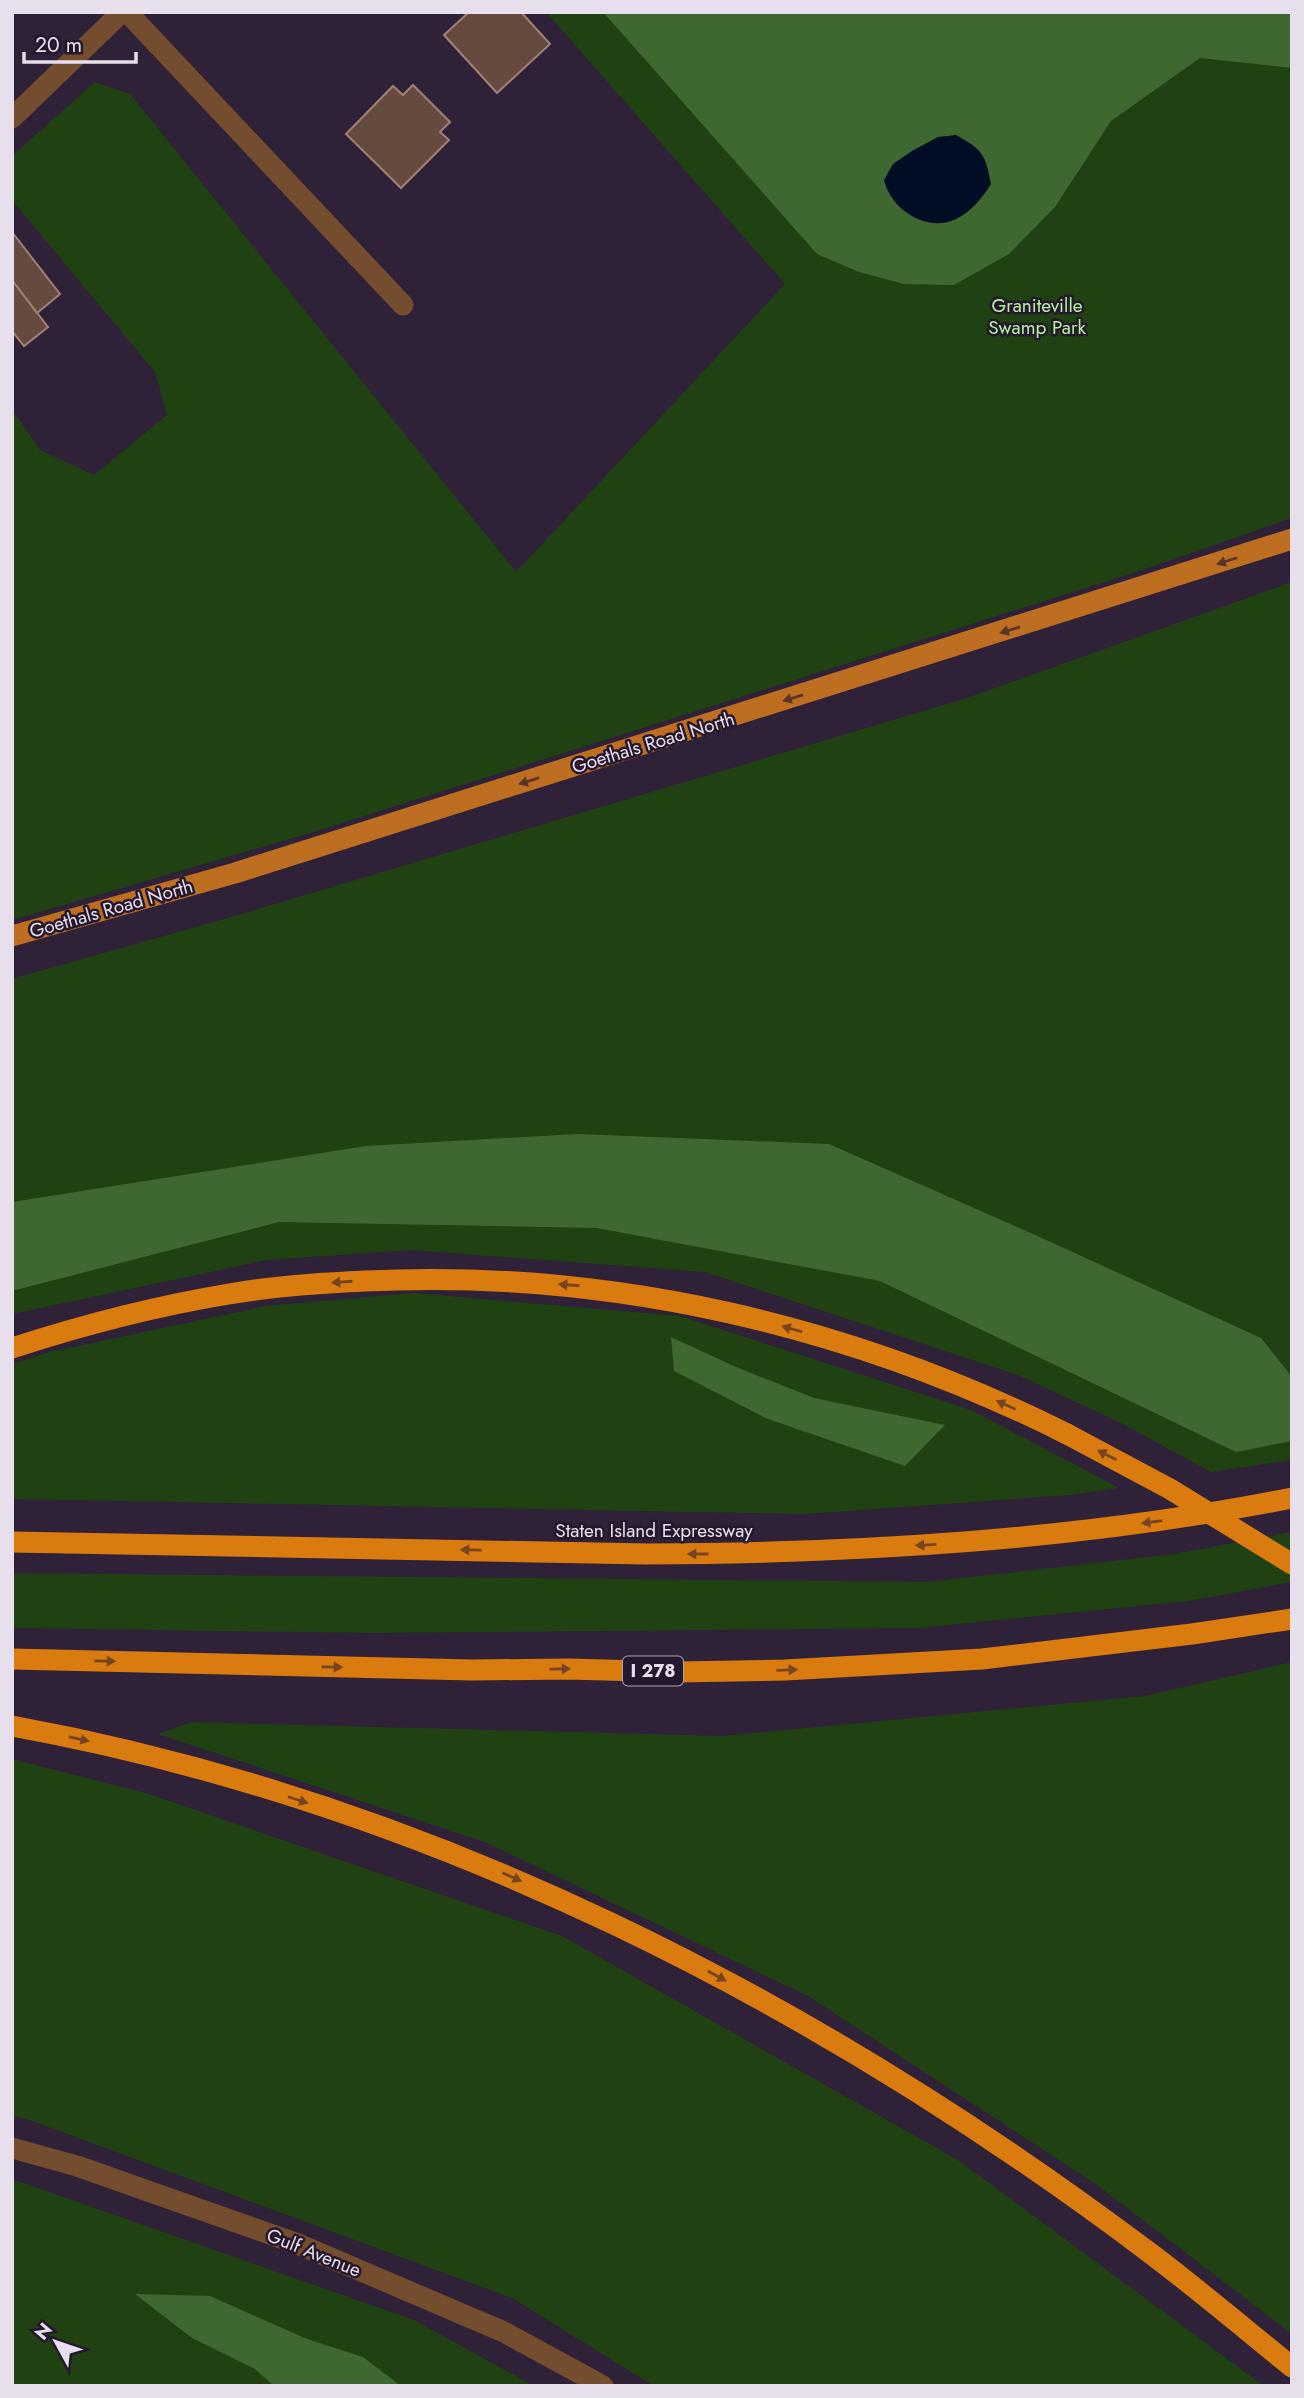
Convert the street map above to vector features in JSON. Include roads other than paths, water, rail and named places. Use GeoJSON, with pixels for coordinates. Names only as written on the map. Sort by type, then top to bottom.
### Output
{"type":"FeatureCollection","features":[{"type":"Feature","properties":{"kind":"highway"},"geometry":{"type":"LineString","coordinates":[[12,1348],[110,1320],[229,1294],[285,1287],[439,1279],[580,1286],[710,1308],[851,1346],[950,1381],[1068,1434],[1170,1489],[1292,1564]]}},
{"type":"Feature","properties":{"kind":"highway","name":"Staten Island Expressway"},"geometry":{"type":"LineString","coordinates":[[12,1542],[745,1554],[951,1544],[1045,1535],[1151,1522],[1292,1498]]}},
{"type":"Feature","properties":{"kind":"highway","name":"I 278"},"geometry":{"type":"LineString","coordinates":[[12,1659],[472,1670],[785,1670],[982,1659],[1292,1619]]}},
{"type":"Feature","properties":{"kind":"highway"},"geometry":{"type":"LineString","coordinates":[[12,1726],[167,1760],[236,1779],[372,1823],[496,1870],[640,1936],[840,2045],[960,2119],[1153,2255],[1292,2367]]}},
{"type":"Feature","properties":{"kind":"main road","name":"Goethals Road North"},"geometry":{"type":"LineString","coordinates":[[12,936],[235,873],[1292,540]]}},
{"type":"Feature","properties":{"kind":"street"},"geometry":{"type":"LineString","coordinates":[[12,118],[125,12],[403,305]]}},
{"type":"Feature","properties":{"kind":"street","name":"Gulf Avenue"},"geometry":{"type":"LineString","coordinates":[[12,2148],[76,2166],[298,2244],[504,2332],[603,2386]]}},
{"type":"Feature","properties":{"kind":"water"},"geometry":{"type":"Polygon","coordinates":[[[956,135],[981,154],[991,184],[976,204],[956,219],[945,223],[922,221],[894,201],[884,180],[893,164],[912,151],[938,137],[956,135]]]}},
{"type":"Feature","properties":{"kind":"park label","name":"Graniteville Swamp Park"},"geometry":{"type":"Point","coordinates":[1037,316]}}]}
